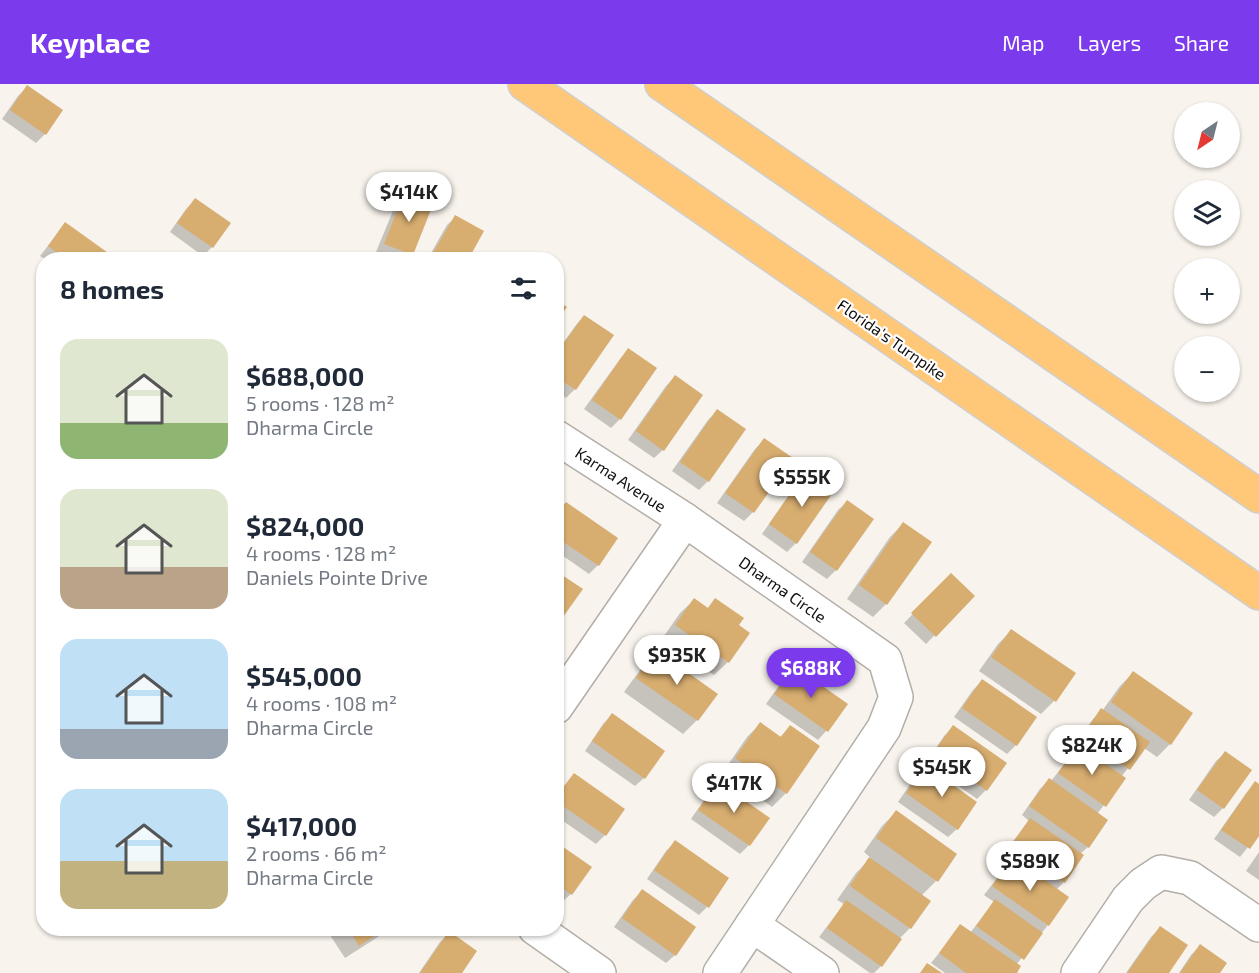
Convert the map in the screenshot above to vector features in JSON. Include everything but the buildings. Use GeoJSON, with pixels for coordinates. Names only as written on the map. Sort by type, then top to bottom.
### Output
{"type":"FeatureCollection","features":[{"type":"Feature","properties":{"kind":"highway","name":"Florida's Turnpike"},"geometry":{"type":"LineString","coordinates":[[525,84],[1259,593]]}},
{"type":"Feature","properties":{"kind":"highway"},"geometry":{"type":"LineString","coordinates":[[662,84],[1259,496]]}},
{"type":"Feature","properties":{"kind":"street","name":"Karma Avenue"},"geometry":{"type":"LineString","coordinates":[[564,442],[685,520]]}},
{"type":"Feature","properties":{"kind":"street"},"geometry":{"type":"LineString","coordinates":[[564,695],[685,520]]}},
{"type":"Feature","properties":{"kind":"street","name":"Dharma Circle"},"geometry":{"type":"LineString","coordinates":[[685,520],[885,660],[896,696],[884,728],[720,973]]}},
{"type":"Feature","properties":{"kind":"street"},"geometry":{"type":"LineString","coordinates":[[1078,973],[1128,899],[1143,884],[1161,872],[1190,878],[1259,925]]}},
{"type":"Feature","properties":{"kind":"street"},"geometry":{"type":"LineString","coordinates":[[752,925],[822,973]]}},
{"type":"Feature","properties":{"kind":"street"},"geometry":{"type":"LineString","coordinates":[[546,936],[599,973]]}}]}
